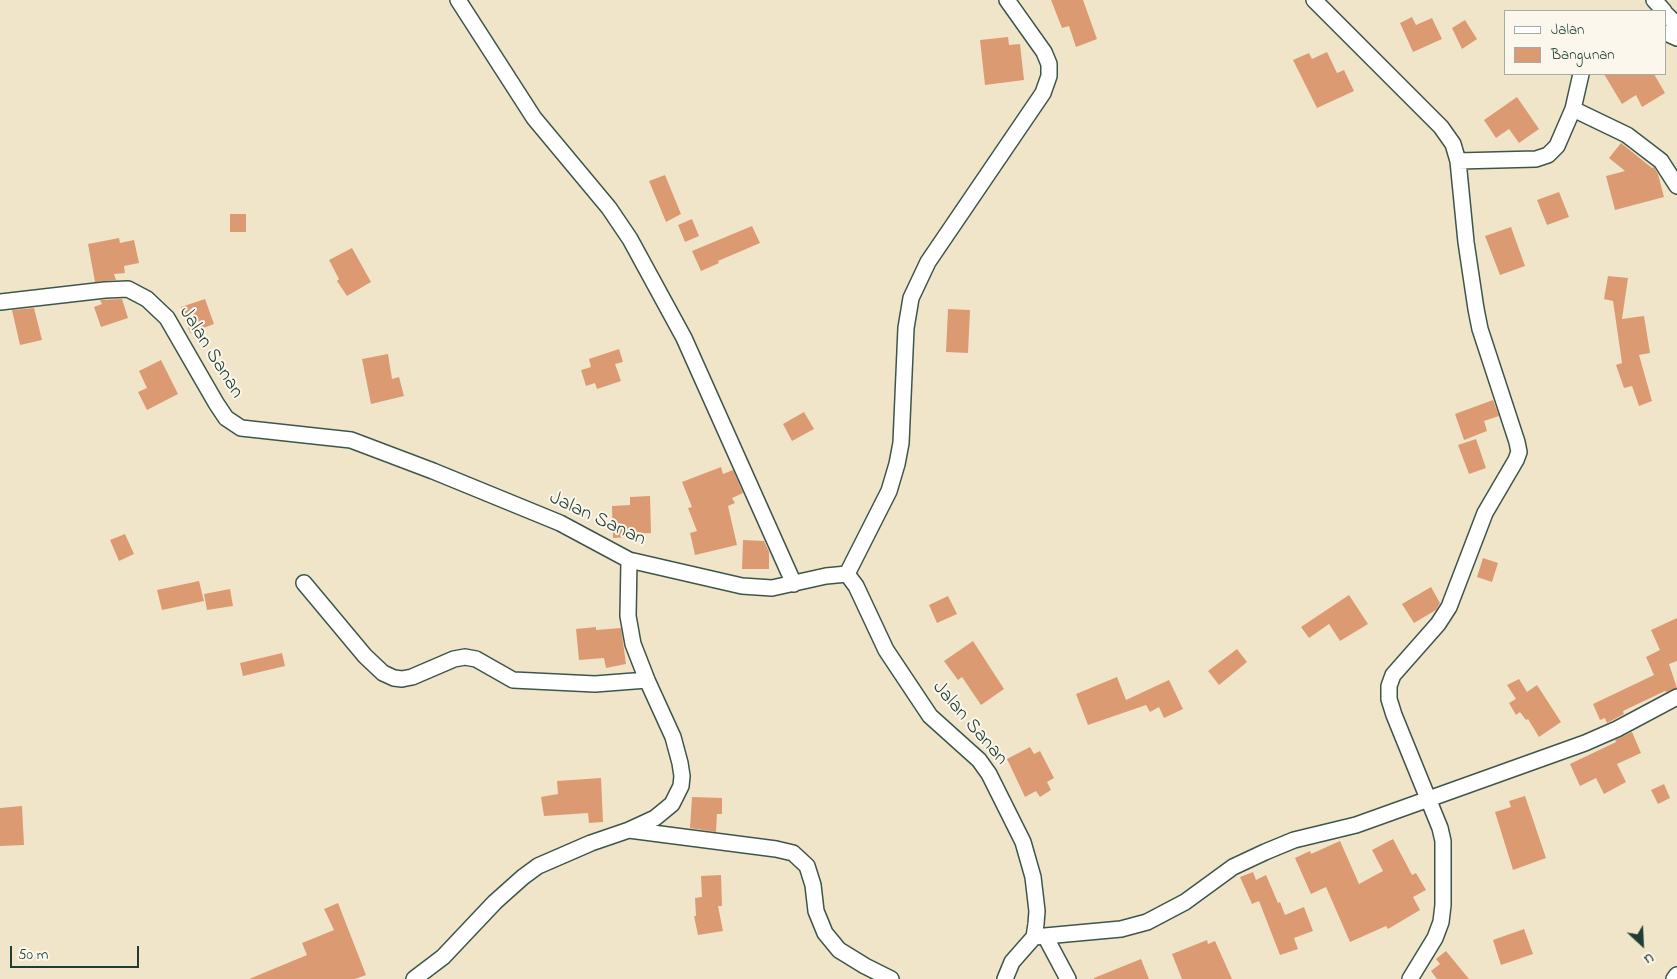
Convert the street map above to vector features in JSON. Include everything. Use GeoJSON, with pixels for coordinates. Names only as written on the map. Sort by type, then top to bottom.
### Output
{"type":"FeatureCollection","features":[{"type":"Feature","properties":{"kind":"street"},"geometry":{"type":"LineString","coordinates":[[458,0],[534,118],[609,208],[630,239],[684,338],[794,584]]}},
{"type":"Feature","properties":{"kind":"street"},"geometry":{"type":"LineString","coordinates":[[847,574],[889,491],[897,464],[901,443],[906,328],[911,298],[928,262],[1043,93],[1050,76],[1049,64],[1044,52],[1007,0]]}},
{"type":"Feature","properties":{"kind":"street"},"geometry":{"type":"LineString","coordinates":[[1314,0],[1441,127],[1453,144],[1458,161],[1466,242],[1480,329],[1517,442],[1518,452],[1512,468],[1485,513],[1449,607],[1438,624],[1393,675],[1388,686],[1389,699],[1394,714],[1440,828],[1443,841],[1442,922],[1435,938],[1410,979]]}},
{"type":"Feature","properties":{"kind":"street"},"geometry":{"type":"LineString","coordinates":[[1654,0],[1663,10]]}},
{"type":"Feature","properties":{"kind":"street"},"geometry":{"type":"LineString","coordinates":[[1667,14],[1677,25]]}},
{"type":"Feature","properties":{"kind":"street"},"geometry":{"type":"LineString","coordinates":[[1458,161],[1536,159],[1548,155],[1557,146],[1573,109],[1581,75]]}},
{"type":"Feature","properties":{"kind":"street"},"geometry":{"type":"LineString","coordinates":[[1573,109],[1627,136],[1661,161],[1677,186]]}},
{"type":"Feature","properties":{"kind":"street","name":"Jalan Sanan"},"geometry":{"type":"LineString","coordinates":[[0,302],[128,289],[147,299],[167,318],[226,418],[241,428],[351,440],[560,523],[629,560],[742,586],[772,588],[826,576],[847,574],[856,586],[886,650],[930,716],[978,760],[989,774],[1023,842],[1033,878],[1039,937]]}},
{"type":"Feature","properties":{"kind":"street"},"geometry":{"type":"LineString","coordinates":[[414,979],[443,957],[495,902],[531,872],[562,855],[629,830],[655,818],[672,804],[682,776],[680,763],[673,737],[633,644],[628,616],[629,560]]}},
{"type":"Feature","properties":{"kind":"street"},"geometry":{"type":"LineString","coordinates":[[304,582],[365,656],[383,673],[394,678],[412,677],[454,659],[465,657],[476,659],[513,680],[595,684],[647,680]]}},
{"type":"Feature","properties":{"kind":"street"},"geometry":{"type":"LineString","coordinates":[[1006,979],[1012,962],[1039,937],[1121,929],[1147,922],[1184,902],[1233,867],[1265,852],[1294,840],[1356,826],[1585,743],[1617,729],[1677,697]]}},
{"type":"Feature","properties":{"kind":"street"},"geometry":{"type":"LineString","coordinates":[[629,830],[776,849],[793,853],[807,866],[813,885],[816,911],[825,933],[839,950],[891,979]]}},
{"type":"Feature","properties":{"kind":"street"},"geometry":{"type":"LineString","coordinates":[[1039,937],[1068,979]]}},
{"type":"Feature","properties":{"kind":"street"},"geometry":{"type":"LineString","coordinates":[[1674,979],[1677,975]]}},
{"type":"Feature","properties":{"kind":"building"},"geometry":{"type":"Polygon","coordinates":[[[1051,0],[1083,0],[1097,39],[1076,47],[1069,26],[1062,28],[1051,0]]]}},
{"type":"Feature","properties":{"kind":"building"},"geometry":{"type":"Polygon","coordinates":[[[1412,17],[1416,25],[1432,18],[1442,39],[1413,52],[1400,23],[1412,17]]]}},
{"type":"Feature","properties":{"kind":"building"},"geometry":{"type":"Polygon","coordinates":[[[1465,20],[1477,39],[1462,49],[1452,28],[1465,20]]]}},
{"type":"Feature","properties":{"kind":"building"},"geometry":{"type":"Polygon","coordinates":[[[1008,37],[1009,45],[1020,44],[1024,80],[985,85],[980,40],[1008,37]]]}},
{"type":"Feature","properties":{"kind":"building"},"geometry":{"type":"Polygon","coordinates":[[[1327,52],[1337,73],[1344,70],[1354,91],[1317,108],[1293,60],[1309,53],[1312,59],[1327,52]]]}},
{"type":"Feature","properties":{"kind":"building"},"geometry":{"type":"Polygon","coordinates":[[[1605,75],[1655,75],[1665,93],[1642,107],[1636,95],[1622,104],[1605,75]]]}},
{"type":"Feature","properties":{"kind":"building"},"geometry":{"type":"Polygon","coordinates":[[[1517,97],[1539,129],[1519,143],[1509,129],[1496,138],[1484,120],[1517,97]]]}},
{"type":"Feature","properties":{"kind":"building"},"geometry":{"type":"Polygon","coordinates":[[[1621,143],[1652,168],[1654,167],[1658,174],[1664,197],[1615,210],[1606,176],[1625,171],[1609,158],[1621,143]]]}},
{"type":"Feature","properties":{"kind":"building"},"geometry":{"type":"Polygon","coordinates":[[[665,175],[681,214],[666,222],[649,181],[665,175]]]}},
{"type":"Feature","properties":{"kind":"building"},"geometry":{"type":"Polygon","coordinates":[[[1559,192],[1569,217],[1547,225],[1537,200],[1559,192]]]}},
{"type":"Feature","properties":{"kind":"building"},"geometry":{"type":"Polygon","coordinates":[[[230,214],[246,214],[246,232],[230,232],[230,214]]]}},
{"type":"Feature","properties":{"kind":"building"},"geometry":{"type":"Polygon","coordinates":[[[692,219],[699,236],[685,242],[678,225],[692,219]]]}},
{"type":"Feature","properties":{"kind":"building"},"geometry":{"type":"Polygon","coordinates":[[[752,226],[760,243],[718,261],[719,263],[701,271],[692,251],[752,226]]]}},
{"type":"Feature","properties":{"kind":"building"},"geometry":{"type":"Polygon","coordinates":[[[1511,227],[1525,266],[1500,275],[1485,236],[1511,227]]]}},
{"type":"Feature","properties":{"kind":"building"},"geometry":{"type":"Polygon","coordinates":[[[119,238],[120,243],[134,240],[139,263],[124,266],[125,273],[114,274],[116,280],[95,282],[88,244],[119,238]]]}},
{"type":"Feature","properties":{"kind":"building"},"geometry":{"type":"Polygon","coordinates":[[[352,248],[371,282],[347,296],[337,281],[339,279],[329,260],[352,248]]]}},
{"type":"Feature","properties":{"kind":"building"},"geometry":{"type":"Polygon","coordinates":[[[1608,276],[1628,278],[1622,319],[1644,316],[1650,353],[1639,355],[1652,401],[1639,406],[1632,386],[1624,388],[1616,365],[1622,363],[1613,301],[1604,299],[1608,276]]]}},
{"type":"Feature","properties":{"kind":"building"},"geometry":{"type":"Polygon","coordinates":[[[122,299],[128,318],[101,327],[94,307],[102,304],[100,300],[122,299]]]}},
{"type":"Feature","properties":{"kind":"building"},"geometry":{"type":"Polygon","coordinates":[[[205,299],[214,324],[190,333],[181,307],[205,299]]]}},
{"type":"Feature","properties":{"kind":"building"},"geometry":{"type":"Polygon","coordinates":[[[34,308],[42,340],[20,345],[12,310],[34,308]]]}},
{"type":"Feature","properties":{"kind":"building"},"geometry":{"type":"Polygon","coordinates":[[[948,309],[970,310],[968,353],[946,352],[948,309]]]}},
{"type":"Feature","properties":{"kind":"building"},"geometry":{"type":"Polygon","coordinates":[[[619,349],[623,362],[615,364],[621,381],[597,389],[595,383],[586,386],[581,370],[591,367],[589,359],[619,349]]]}},
{"type":"Feature","properties":{"kind":"building"},"geometry":{"type":"Polygon","coordinates":[[[388,354],[392,379],[399,377],[404,396],[371,404],[362,359],[388,354]]]}},
{"type":"Feature","properties":{"kind":"building"},"geometry":{"type":"Polygon","coordinates":[[[161,360],[178,394],[147,410],[138,392],[147,388],[139,371],[161,360]]]}},
{"type":"Feature","properties":{"kind":"building"},"geometry":{"type":"Polygon","coordinates":[[[1493,400],[1499,416],[1484,421],[1487,431],[1464,440],[1455,414],[1493,400]]]}},
{"type":"Feature","properties":{"kind":"building"},"geometry":{"type":"Polygon","coordinates":[[[804,412],[814,429],[792,441],[783,424],[804,412]]]}},
{"type":"Feature","properties":{"kind":"building"},"geometry":{"type":"Polygon","coordinates":[[[1476,439],[1486,468],[1469,474],[1458,445],[1476,439]]]}},
{"type":"Feature","properties":{"kind":"building"},"geometry":{"type":"Polygon","coordinates":[[[721,467],[723,474],[733,470],[743,493],[732,498],[735,503],[728,506],[737,545],[695,555],[690,533],[697,531],[688,508],[692,507],[682,482],[721,467]]]}},
{"type":"Feature","properties":{"kind":"building"},"geometry":{"type":"Polygon","coordinates":[[[650,496],[651,533],[630,534],[630,537],[613,538],[612,506],[630,505],[630,497],[650,496]]]}},
{"type":"Feature","properties":{"kind":"building"},"geometry":{"type":"Polygon","coordinates":[[[125,534],[134,554],[119,561],[110,540],[125,534]]]}},
{"type":"Feature","properties":{"kind":"building"},"geometry":{"type":"Polygon","coordinates":[[[743,540],[764,541],[769,552],[769,569],[742,569],[743,540]]]}},
{"type":"Feature","properties":{"kind":"building"},"geometry":{"type":"Polygon","coordinates":[[[1483,558],[1498,563],[1492,582],[1477,577],[1483,558]]]}},
{"type":"Feature","properties":{"kind":"building"},"geometry":{"type":"Polygon","coordinates":[[[199,581],[204,601],[162,610],[157,590],[199,581]]]}},
{"type":"Feature","properties":{"kind":"building"},"geometry":{"type":"Polygon","coordinates":[[[1431,587],[1440,603],[1436,610],[1414,623],[1402,604],[1431,587]]]}},
{"type":"Feature","properties":{"kind":"building"},"geometry":{"type":"Polygon","coordinates":[[[230,589],[233,606],[207,610],[204,594],[230,589]]]}},
{"type":"Feature","properties":{"kind":"building"},"geometry":{"type":"Polygon","coordinates":[[[1349,595],[1368,624],[1340,641],[1329,624],[1309,638],[1301,627],[1349,595]]]}},
{"type":"Feature","properties":{"kind":"building"},"geometry":{"type":"Polygon","coordinates":[[[948,596],[957,614],[937,623],[929,605],[948,596]]]}},
{"type":"Feature","properties":{"kind":"building"},"geometry":{"type":"Polygon","coordinates":[[[1677,618],[1677,661],[1669,664],[1677,688],[1665,691],[1623,711],[1624,714],[1607,723],[1605,718],[1600,720],[1593,704],[1654,675],[1646,657],[1660,650],[1651,630],[1677,618]]]}},
{"type":"Feature","properties":{"kind":"building"},"geometry":{"type":"Polygon","coordinates":[[[596,627],[596,630],[621,628],[626,664],[606,668],[604,658],[579,660],[576,629],[596,627]]]}},
{"type":"Feature","properties":{"kind":"building"},"geometry":{"type":"Polygon","coordinates":[[[973,641],[1004,689],[981,705],[962,677],[958,680],[944,661],[973,641]]]}},
{"type":"Feature","properties":{"kind":"building"},"geometry":{"type":"Polygon","coordinates":[[[1237,649],[1247,662],[1219,685],[1208,671],[1237,649]]]}},
{"type":"Feature","properties":{"kind":"building"},"geometry":{"type":"Polygon","coordinates":[[[282,653],[285,666],[243,676],[240,663],[282,653]]]}},
{"type":"Feature","properties":{"kind":"building"},"geometry":{"type":"Polygon","coordinates":[[[1117,677],[1126,700],[1169,680],[1183,709],[1164,718],[1159,707],[1150,712],[1146,705],[1088,725],[1076,694],[1117,677]]]}},
{"type":"Feature","properties":{"kind":"building"},"geometry":{"type":"Polygon","coordinates":[[[1519,679],[1527,692],[1537,685],[1561,722],[1539,737],[1528,719],[1526,720],[1520,712],[1516,715],[1509,703],[1516,699],[1507,685],[1519,679]]]}},
{"type":"Feature","properties":{"kind":"building"},"geometry":{"type":"Polygon","coordinates":[[[1632,732],[1641,753],[1617,764],[1626,782],[1604,794],[1596,778],[1580,786],[1570,764],[1616,742],[1615,740],[1632,732]]]}},
{"type":"Feature","properties":{"kind":"building"},"geometry":{"type":"Polygon","coordinates":[[[1030,747],[1034,754],[1040,751],[1054,778],[1047,782],[1051,790],[1040,797],[1036,791],[1025,797],[1007,759],[1030,747]]]}},
{"type":"Feature","properties":{"kind":"building"},"geometry":{"type":"Polygon","coordinates":[[[601,778],[603,822],[589,823],[588,813],[544,816],[541,797],[558,794],[557,781],[601,778]]]}},
{"type":"Feature","properties":{"kind":"building"},"geometry":{"type":"Polygon","coordinates":[[[1664,784],[1670,798],[1658,804],[1651,790],[1664,784]]]}},
{"type":"Feature","properties":{"kind":"building"},"geometry":{"type":"Polygon","coordinates":[[[1525,796],[1546,858],[1513,870],[1495,812],[1511,807],[1509,801],[1525,796]]]}},
{"type":"Feature","properties":{"kind":"building"},"geometry":{"type":"Polygon","coordinates":[[[692,797],[722,798],[722,814],[717,814],[716,832],[690,828],[692,797]]]}},
{"type":"Feature","properties":{"kind":"building"},"geometry":{"type":"Polygon","coordinates":[[[22,806],[24,845],[0,846],[0,808],[22,806]]]}},
{"type":"Feature","properties":{"kind":"building"},"geometry":{"type":"Polygon","coordinates":[[[1393,839],[1412,875],[1416,873],[1426,890],[1413,897],[1420,910],[1388,929],[1386,926],[1350,942],[1326,887],[1311,894],[1295,858],[1310,851],[1311,854],[1340,841],[1359,884],[1383,871],[1372,850],[1393,839]]]}},
{"type":"Feature","properties":{"kind":"building"},"geometry":{"type":"Polygon","coordinates":[[[1253,872],[1256,880],[1266,875],[1285,915],[1304,907],[1313,931],[1294,938],[1298,949],[1280,955],[1259,901],[1252,904],[1240,877],[1253,872]]]}},
{"type":"Feature","properties":{"kind":"building"},"geometry":{"type":"Polygon","coordinates":[[[721,875],[722,906],[718,906],[723,931],[698,935],[694,916],[696,916],[695,898],[702,897],[701,876],[721,875]]]}},
{"type":"Feature","properties":{"kind":"building"},"geometry":{"type":"Polygon","coordinates":[[[338,903],[366,975],[355,979],[249,979],[307,955],[302,943],[334,930],[324,909],[338,903]]]}},
{"type":"Feature","properties":{"kind":"building"},"geometry":{"type":"Polygon","coordinates":[[[1524,929],[1533,954],[1501,965],[1493,940],[1524,929]]]}},
{"type":"Feature","properties":{"kind":"building"},"geometry":{"type":"Polygon","coordinates":[[[1207,940],[1208,944],[1215,941],[1232,979],[1182,979],[1172,954],[1207,940]]]}},
{"type":"Feature","properties":{"kind":"building"},"geometry":{"type":"Polygon","coordinates":[[[1446,951],[1469,979],[1437,979],[1431,971],[1440,964],[1436,959],[1446,951]]]}},
{"type":"Feature","properties":{"kind":"building"},"geometry":{"type":"Polygon","coordinates":[[[1141,959],[1149,979],[1094,979],[1094,978],[1141,959]]]}}]}
